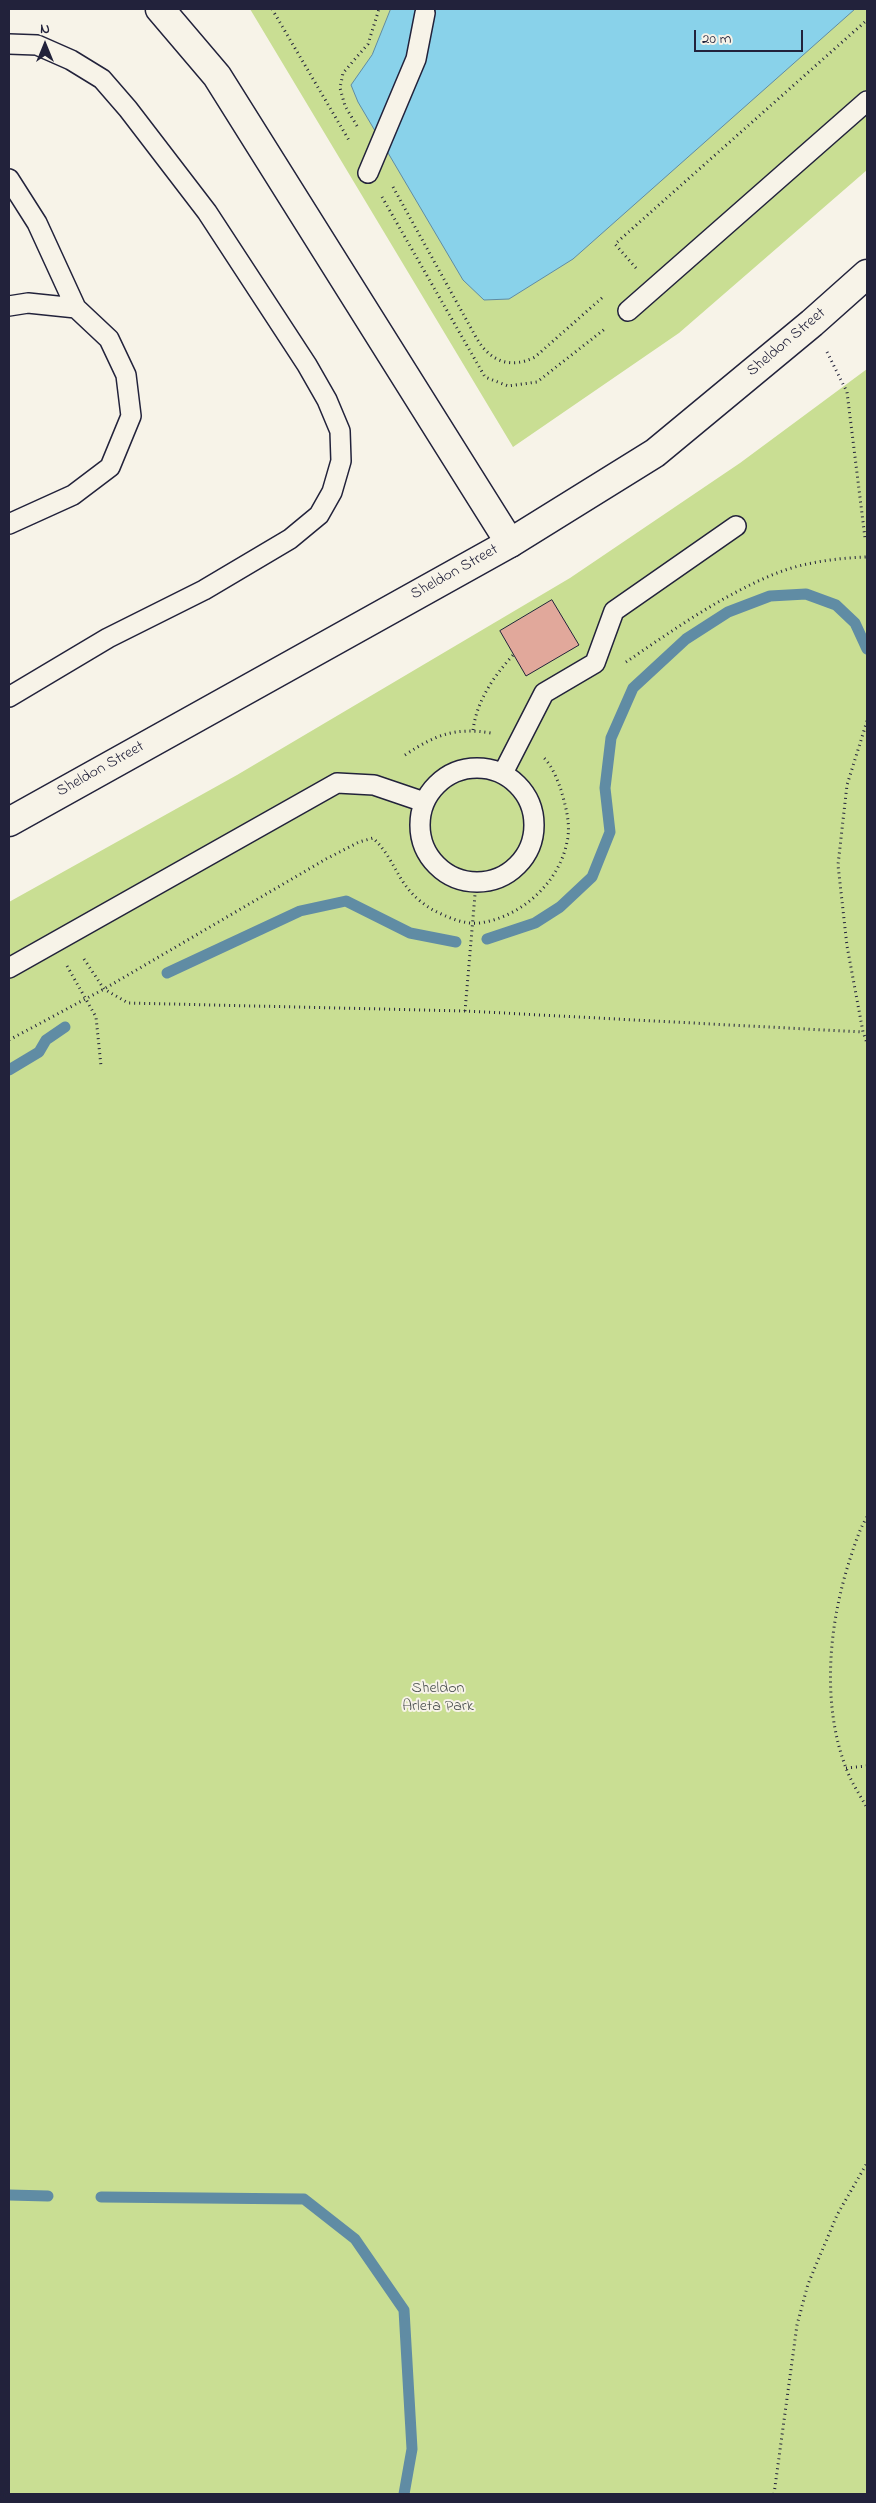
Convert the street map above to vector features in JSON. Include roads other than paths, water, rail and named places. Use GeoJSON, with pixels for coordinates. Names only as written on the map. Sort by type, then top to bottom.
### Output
{"type":"FeatureCollection","features":[{"type":"Feature","properties":{"kind":"main road"},"geometry":{"type":"LineString","coordinates":[[160,9],[217,76],[510,543]]}},
{"type":"Feature","properties":{"kind":"main road","name":"Sheldon Street"},"geometry":{"type":"LineString","coordinates":[[9,822],[510,543],[655,453],[812,323],[867,274]]}},
{"type":"Feature","properties":{"kind":"lane"},"geometry":{"type":"LineString","coordinates":[[372,165],[416,59],[425,13]]}},
{"type":"Feature","properties":{"kind":"lane"},"geometry":{"type":"LineString","coordinates":[[9,44],[37,44],[71,60],[102,79],[128,109],[207,212],[307,365],[340,431],[341,461],[332,492],[319,515],[290,539],[204,590],[108,638],[9,696]]}},
{"type":"Feature","properties":{"kind":"lane"},"geometry":{"type":"LineString","coordinates":[[628,311],[867,101]]}},
{"type":"Feature","properties":{"kind":"lane"},"geometry":{"type":"LineString","coordinates":[[9,179],[37,224],[76,308],[109,339],[126,375],[130,416],[110,467],[73,495],[9,524]]}},
{"type":"Feature","properties":{"kind":"lane"},"geometry":{"type":"LineString","coordinates":[[9,306],[28,303],[76,308]]}},
{"type":"Feature","properties":{"kind":"lane"},"geometry":{"type":"LineString","coordinates":[[502,773],[544,693],[595,663],[614,611],[736,526]]}},
{"type":"Feature","properties":{"kind":"lane"},"geometry":{"type":"LineString","coordinates":[[468,768],[487,768],[502,773],[520,787],[530,803],[535,822],[533,841],[524,859],[512,872],[495,880],[476,883],[457,880],[441,871],[428,857],[421,839],[419,821],[424,802],[434,787],[449,775],[458,771],[468,768]]}},
{"type":"Feature","properties":{"kind":"lane"},"geometry":{"type":"LineString","coordinates":[[9,968],[337,783],[374,785],[424,802]]}},
{"type":"Feature","properties":{"kind":"water"},"geometry":{"type":"Polygon","coordinates":[[[391,9],[855,9],[573,259],[509,299],[484,300],[463,280],[358,102],[351,85],[372,55],[391,9]]]}},
{"type":"Feature","properties":{"kind":"waterway"},"geometry":{"type":"LineString","coordinates":[[487,939],[535,923],[560,907],[592,877],[610,832],[605,788],[611,738],[633,688],[686,639],[728,612],[770,596],[806,594],[836,605],[855,623],[867,649]]}},
{"type":"Feature","properties":{"kind":"waterway"},"geometry":{"type":"LineString","coordinates":[[167,973],[300,911],[346,901],[410,933],[456,942]]}},
{"type":"Feature","properties":{"kind":"waterway"},"geometry":{"type":"LineString","coordinates":[[9,1070],[39,1052],[46,1040],[65,1027]]}},
{"type":"Feature","properties":{"kind":"waterway"},"geometry":{"type":"LineString","coordinates":[[9,2195],[48,2196]]}},
{"type":"Feature","properties":{"kind":"waterway"},"geometry":{"type":"LineString","coordinates":[[101,2197],[304,2199],[355,2239],[404,2310],[412,2449],[404,2494]]}},
{"type":"Feature","properties":{"kind":"park label","name":"Sheldon Arleta Park"},"geometry":{"type":"Point","coordinates":[438,1698]}}]}
